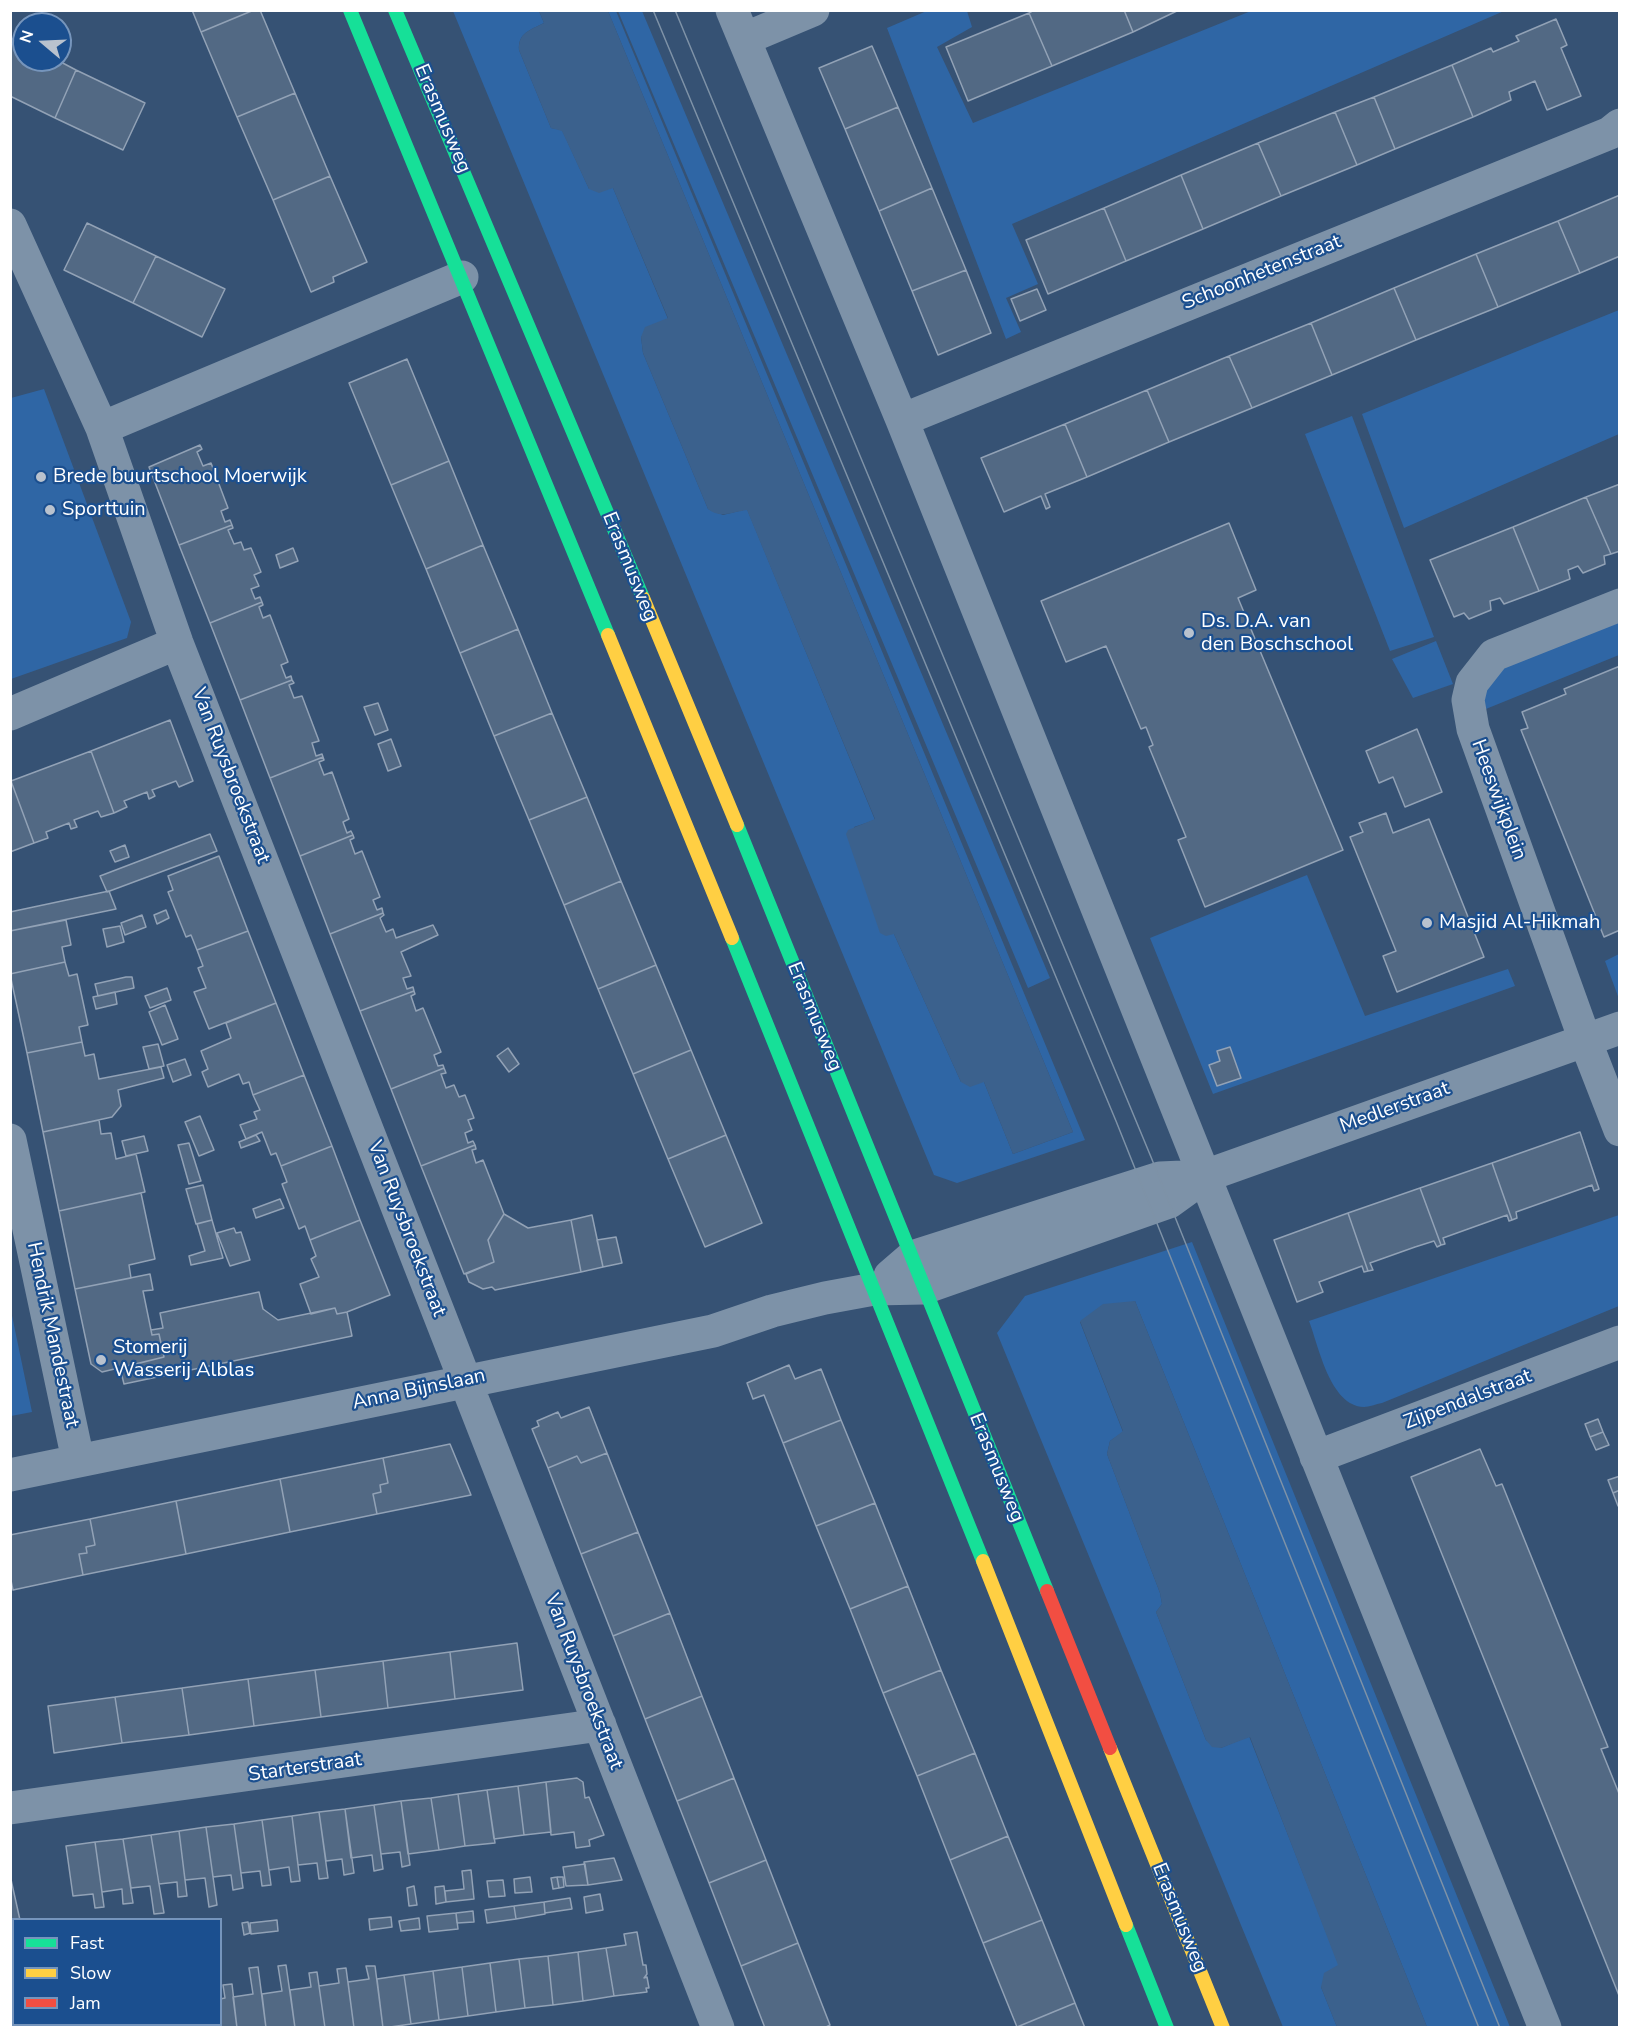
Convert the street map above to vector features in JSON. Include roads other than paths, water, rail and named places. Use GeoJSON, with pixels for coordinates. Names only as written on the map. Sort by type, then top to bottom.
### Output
{"type":"FeatureCollection","features":[{"type":"Feature","properties":{"kind":"main road"},"geometry":{"type":"LineString","coordinates":[[350,10],[462,277],[874,1289],[1167,2028]]}},
{"type":"Feature","properties":{"kind":"main road","name":"Erasmusweg"},"geometry":{"type":"LineString","coordinates":[[394,10],[503,260],[912,1257],[1223,2028]]}},
{"type":"Feature","properties":{"kind":"street"},"geometry":{"type":"LineString","coordinates":[[813,10],[738,25],[902,420],[1545,2028]]}},
{"type":"Feature","properties":{"kind":"street","name":"Schoonhetenstraat"},"geometry":{"type":"LineString","coordinates":[[902,420],[1610,133],[1620,125]]}},
{"type":"Feature","properties":{"kind":"street","name":"Van Ruysbroekstraat"},"geometry":{"type":"LineString","coordinates":[[10,225],[102,428],[177,643],[718,2028]]}},
{"type":"Feature","properties":{"kind":"street"},"geometry":{"type":"LineString","coordinates":[[102,428],[462,277]]}},
{"type":"Feature","properties":{"kind":"street","name":"Heeswijkplein"},"geometry":{"type":"LineString","coordinates":[[1620,605],[1494,655],[1472,683],[1468,700],[1473,729],[1584,1040],[1620,1130]]}},
{"type":"Feature","properties":{"kind":"street"},"geometry":{"type":"LineString","coordinates":[[10,714],[177,643]]}},
{"type":"Feature","properties":{"kind":"street"},"geometry":{"type":"LineString","coordinates":[[1584,1040],[1620,1028]]}},
{"type":"Feature","properties":{"kind":"street","name":"Medlerstraat"},"geometry":{"type":"LineString","coordinates":[[874,1289],[924,1288],[1169,1202],[1205,1176],[1584,1040]]}},
{"type":"Feature","properties":{"kind":"street","name":"Hendrik Mandestraat"},"geometry":{"type":"LineString","coordinates":[[10,1140],[78,1460]]}},
{"type":"Feature","properties":{"kind":"street","name":"Medlerstraat"},"geometry":{"type":"LineString","coordinates":[[912,1257],[1160,1178],[1205,1176]]}},
{"type":"Feature","properties":{"kind":"street"},"geometry":{"type":"LineString","coordinates":[[874,1289],[912,1257]]}},
{"type":"Feature","properties":{"kind":"street","name":"Anna Bijnslaan"},"geometry":{"type":"LineString","coordinates":[[10,1475],[465,1380],[714,1331],[772,1311],[874,1289]]}},
{"type":"Feature","properties":{"kind":"street","name":"Zijpendalstraat"},"geometry":{"type":"LineString","coordinates":[[1316,1456],[1620,1342]]}},
{"type":"Feature","properties":{"kind":"street","name":"Starterstraat"},"geometry":{"type":"LineString","coordinates":[[10,1808],[600,1725]]}},
{"type":"Feature","properties":{"kind":"tram line"},"geometry":{"type":"LineString","coordinates":[[653,10],[1116,1121],[1479,2028]]}},
{"type":"Feature","properties":{"kind":"tram line"},"geometry":{"type":"LineString","coordinates":[[675,10],[1151,1157],[1500,2028]]}},
{"type":"Feature","properties":{"kind":"place","name":"Brede buurtschool Moerwijk"},"geometry":{"type":"Point","coordinates":[41,477]}},
{"type":"Feature","properties":{"kind":"place","name":"Sporttuin"},"geometry":{"type":"Point","coordinates":[50,510]}},
{"type":"Feature","properties":{"kind":"place","name":"Ds. D.A. van den Boschschool"},"geometry":{"type":"Point","coordinates":[1189,633]}},
{"type":"Feature","properties":{"kind":"place","name":"Masjid Al-Hikmah"},"geometry":{"type":"Point","coordinates":[1427,923]}},
{"type":"Feature","properties":{"kind":"place","name":"Stomerij Wasserij Alblas"},"geometry":{"type":"Point","coordinates":[101,1360]}}]}
